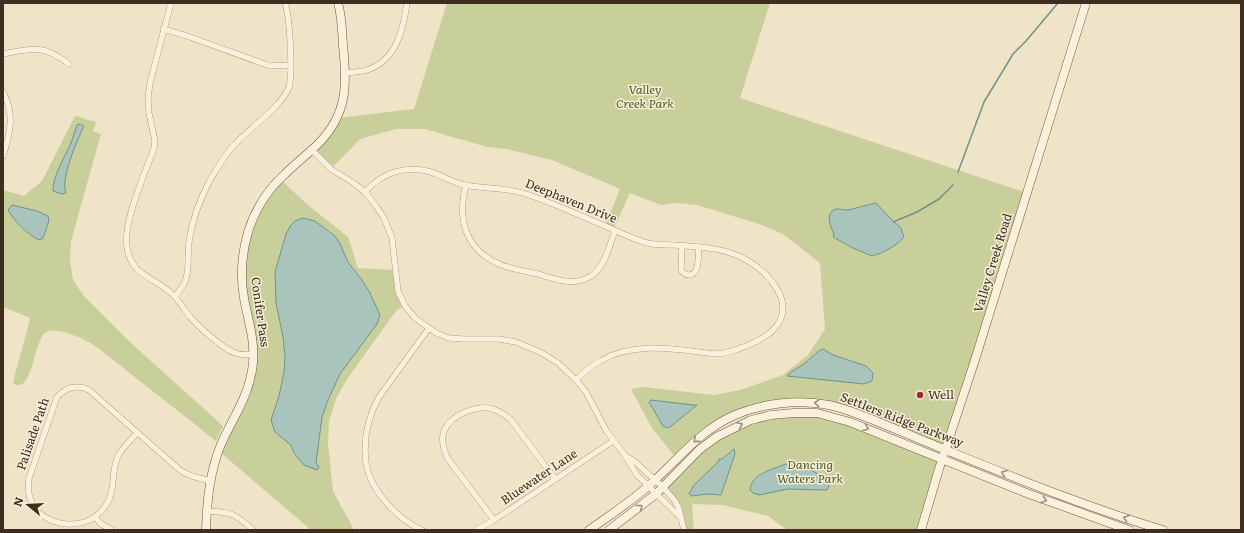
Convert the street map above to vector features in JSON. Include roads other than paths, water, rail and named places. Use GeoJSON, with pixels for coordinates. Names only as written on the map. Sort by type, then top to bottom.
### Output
{"type":"FeatureCollection","features":[{"type":"Feature","properties":{"kind":"street"},"geometry":{"type":"LineString","coordinates":[[171,3],[153,70],[148,98],[155,141],[154,148],[129,220],[126,238],[128,254],[134,266],[143,275],[166,289],[175,297],[191,317],[223,346],[236,353],[253,354]]}},
{"type":"Feature","properties":{"kind":"street"},"geometry":{"type":"LineString","coordinates":[[175,297],[185,282],[187,274],[191,231],[203,196],[218,168],[234,145],[284,98],[290,80],[289,20],[285,3]]}},
{"type":"Feature","properties":{"kind":"street","name":"Conifer Pass"},"geometry":{"type":"LineString","coordinates":[[206,530],[206,511],[210,481],[222,442],[246,395],[252,374],[252,330],[244,298],[242,275],[244,252],[249,231],[259,208],[273,187],[284,174],[312,150],[329,131],[338,116],[344,94],[346,73],[341,13],[338,3]]}},
{"type":"Feature","properties":{"kind":"street"},"geometry":{"type":"LineString","coordinates":[[346,73],[367,70],[376,66],[387,57],[398,43],[402,32],[407,3]]}},
{"type":"Feature","properties":{"kind":"street","name":"Valley Creek Road"},"geometry":{"type":"LineString","coordinates":[[921,530],[1086,3]]}},
{"type":"Feature","properties":{"kind":"street"},"geometry":{"type":"LineString","coordinates":[[163,29],[187,36],[270,66],[290,65]]}},
{"type":"Feature","properties":{"kind":"street"},"geometry":{"type":"LineString","coordinates":[[3,54],[28,49],[41,49],[51,52],[69,64]]}},
{"type":"Feature","properties":{"kind":"street"},"geometry":{"type":"LineString","coordinates":[[3,92],[11,117],[10,130],[3,156]]}},
{"type":"Feature","properties":{"kind":"street"},"geometry":{"type":"LineString","coordinates":[[312,150],[331,169],[365,192],[384,218],[392,238],[398,291],[406,306],[415,318],[436,333],[449,338],[499,339],[516,342],[549,358],[566,370],[576,380],[588,397],[613,441],[624,454],[637,475],[680,517]]}},
{"type":"Feature","properties":{"kind":"street","name":"Deephaven Drive"},"geometry":{"type":"LineString","coordinates":[[365,192],[373,183],[383,176],[397,171],[413,169],[428,171],[455,183],[522,192],[615,231],[649,243],[720,250],[740,257],[756,267],[773,283],[780,294],[782,307],[780,320],[773,330],[760,339],[739,349],[716,354],[646,348],[626,350],[599,361],[576,380]]}},
{"type":"Feature","properties":{"kind":"street"},"geometry":{"type":"LineString","coordinates":[[466,185],[462,198],[464,228],[476,248],[488,258],[500,264],[565,281],[579,281],[591,276],[600,267],[615,231]]}},
{"type":"Feature","properties":{"kind":"street"},"geometry":{"type":"LineString","coordinates":[[682,246],[681,270],[683,273],[688,275],[693,274],[697,269],[699,247]]}},
{"type":"Feature","properties":{"kind":"street"},"geometry":{"type":"LineString","coordinates":[[422,530],[404,520],[382,498],[373,482],[366,464],[365,445],[368,425],[376,403],[429,328]]}},
{"type":"Feature","properties":{"kind":"street","name":"Palisade Path"},"geometry":{"type":"LineString","coordinates":[[137,432],[118,455],[114,469],[113,488],[109,500],[102,512],[86,522],[78,524],[62,524],[42,515],[36,509],[29,494],[29,478],[57,397],[61,392],[75,387],[89,390],[137,432],[181,471],[210,481]]}},
{"type":"Feature","properties":{"kind":"street","name":"Settlers Ridge Parkway"},"geometry":{"type":"LineString","coordinates":[[589,530],[648,486],[693,442],[712,428],[741,413],[758,407],[781,403],[819,403],[841,408],[1033,485],[1163,530]]}},
{"type":"Feature","properties":{"kind":"street"},"geometry":{"type":"LineString","coordinates":[[494,520],[448,459],[444,451],[442,444],[444,433],[446,427],[453,418],[473,409],[482,408],[490,408],[504,414],[555,479]]}},
{"type":"Feature","properties":{"kind":"street","name":"Settlers Ridge Parkway"},"geometry":{"type":"LineString","coordinates":[[609,530],[656,494],[700,449],[718,436],[751,420],[782,413],[817,414],[839,418],[1029,494],[1129,530]]}},
{"type":"Feature","properties":{"kind":"street","name":"Bluewater Lane"},"geometry":{"type":"LineString","coordinates":[[476,530],[494,520],[613,441]]}},
{"type":"Feature","properties":{"kind":"street"},"geometry":{"type":"LineString","coordinates":[[624,454],[663,487],[675,501],[679,509],[684,530]]}},
{"type":"Feature","properties":{"kind":"street"},"geometry":{"type":"LineString","coordinates":[[206,511],[230,513],[240,518],[253,530]]}},
{"type":"Feature","properties":{"kind":"street"},"geometry":{"type":"LineString","coordinates":[[95,517],[101,524],[112,530]]}},
{"type":"Feature","properties":{"kind":"water"},"geometry":{"type":"Polygon","coordinates":[[[80,124],[84,126],[67,170],[65,179],[66,193],[62,194],[53,191],[53,186],[59,167],[71,143],[77,125],[80,124]]]}},
{"type":"Feature","properties":{"kind":"water"},"geometry":{"type":"Polygon","coordinates":[[[876,203],[901,228],[904,237],[897,244],[872,256],[833,237],[834,234],[829,221],[832,211],[836,209],[848,210],[876,203]]]}},
{"type":"Feature","properties":{"kind":"water"},"geometry":{"type":"Polygon","coordinates":[[[12,205],[37,211],[48,216],[49,221],[43,238],[39,240],[35,238],[18,223],[8,210],[12,205]]]}},
{"type":"Feature","properties":{"kind":"water"},"geometry":{"type":"Polygon","coordinates":[[[303,218],[315,221],[335,236],[348,262],[370,293],[380,315],[377,324],[340,374],[328,400],[322,417],[316,463],[319,467],[317,470],[304,465],[294,453],[291,445],[275,432],[271,420],[279,396],[284,372],[285,356],[283,337],[276,303],[275,272],[286,234],[295,221],[303,218]]]}},
{"type":"Feature","properties":{"kind":"water"},"geometry":{"type":"Polygon","coordinates":[[[823,349],[833,355],[866,366],[873,373],[872,381],[864,384],[787,376],[823,349]]]}},
{"type":"Feature","properties":{"kind":"water"},"geometry":{"type":"Polygon","coordinates":[[[651,400],[697,405],[667,428],[663,426],[649,402],[651,400]]]}},
{"type":"Feature","properties":{"kind":"water"},"geometry":{"type":"Polygon","coordinates":[[[734,449],[735,454],[721,495],[707,494],[692,496],[689,494],[694,485],[718,462],[719,459],[722,459],[734,449]]]}},
{"type":"Feature","properties":{"kind":"water"},"geometry":{"type":"Polygon","coordinates":[[[786,464],[809,469],[827,479],[829,486],[827,490],[788,489],[759,495],[750,490],[751,484],[758,476],[786,464]]]}},
{"type":"Feature","properties":{"kind":"waterway"},"geometry":{"type":"LineString","coordinates":[[958,172],[984,102],[1013,54],[1058,3]]}},
{"type":"Feature","properties":{"kind":"waterway"},"geometry":{"type":"LineString","coordinates":[[893,222],[917,212],[939,199],[953,185]]}},
{"type":"Feature","properties":{"kind":"place","name":"Well"},"geometry":{"type":"Point","coordinates":[920,395]}},
{"type":"Feature","properties":{"kind":"park label","name":"Valley Creek Park"},"geometry":{"type":"Point","coordinates":[645,97]}},
{"type":"Feature","properties":{"kind":"park label","name":"Dancing Waters Park"},"geometry":{"type":"Point","coordinates":[810,472]}}]}
